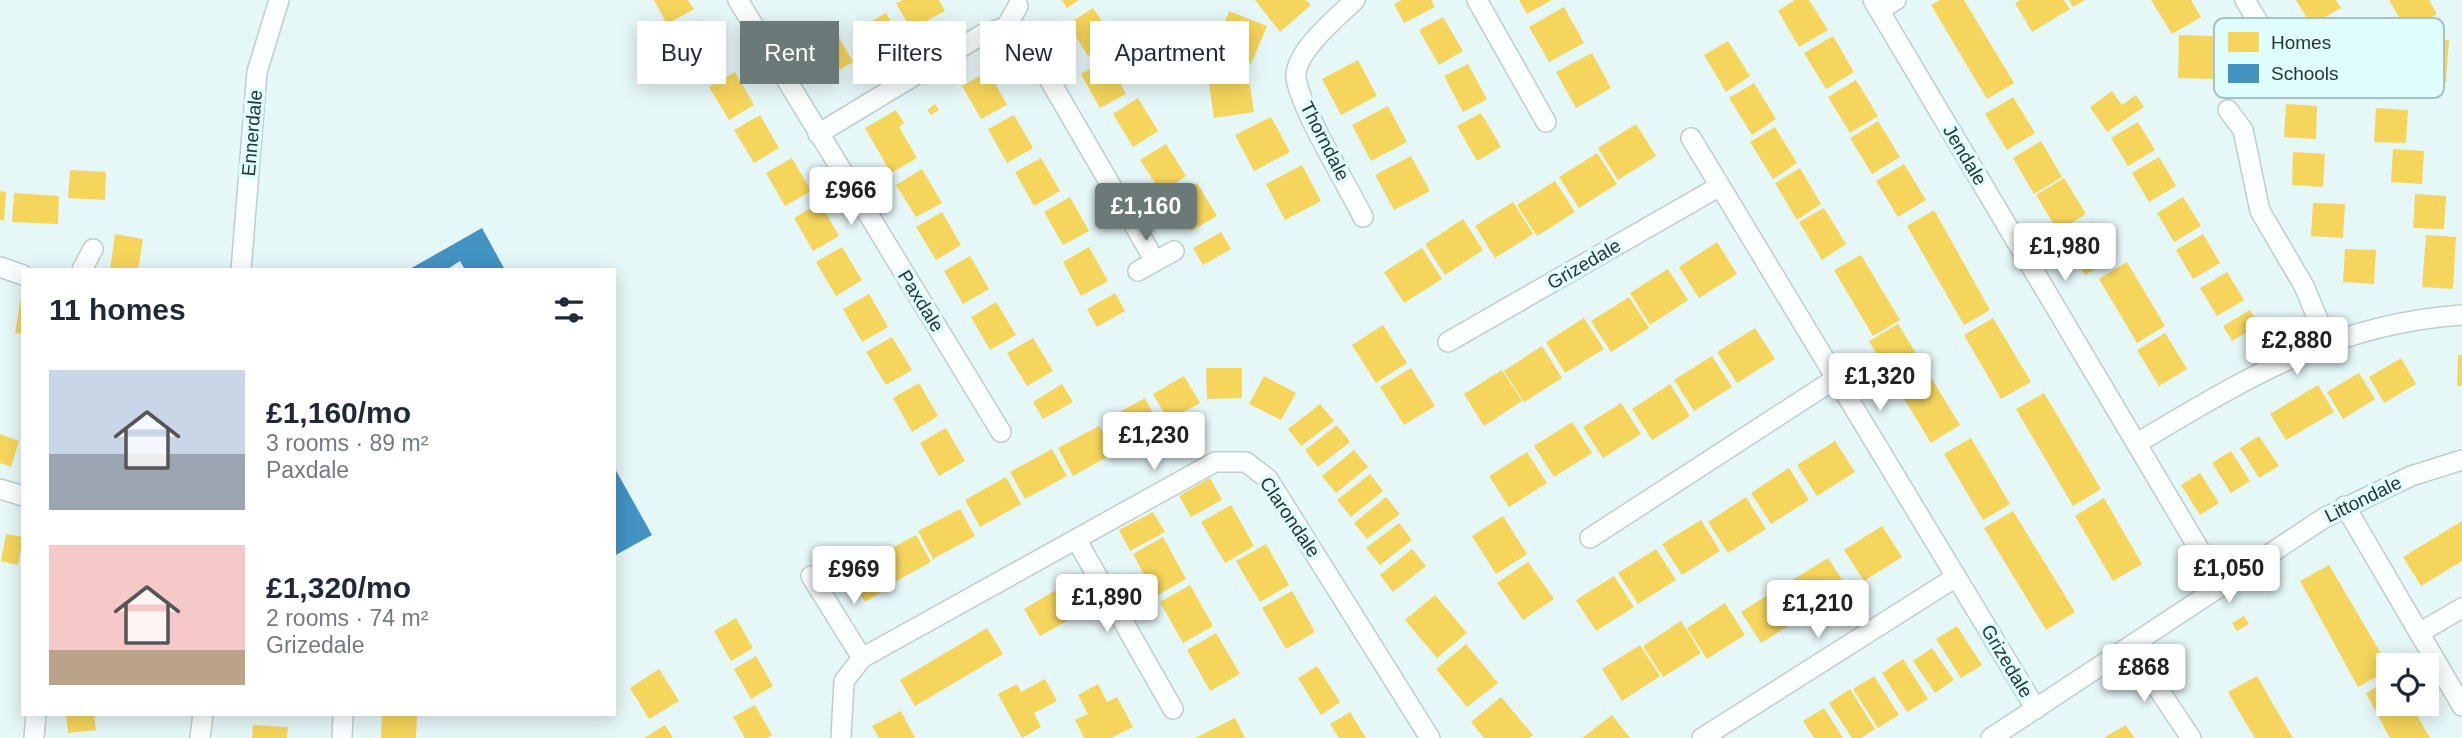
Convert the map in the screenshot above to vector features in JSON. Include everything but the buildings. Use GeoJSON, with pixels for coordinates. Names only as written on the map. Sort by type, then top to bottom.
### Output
{"type":"FeatureCollection","features":[{"type":"Feature","properties":{"kind":"street","name":"Ennerdale"},"geometry":{"type":"LineString","coordinates":[[241,268],[257,72],[279,0]]}},
{"type":"Feature","properties":{"kind":"street","name":"Paxdale"},"geometry":{"type":"LineString","coordinates":[[738,0],[1001,432]]}},
{"type":"Feature","properties":{"kind":"street","name":"Thorndale"},"geometry":{"type":"LineString","coordinates":[[1355,0],[1309,45],[1296,74],[1304,106],[1363,217]]}},
{"type":"Feature","properties":{"kind":"street"},"geometry":{"type":"LineString","coordinates":[[1477,0],[1546,122]]}},
{"type":"Feature","properties":{"kind":"street"},"geometry":{"type":"LineString","coordinates":[[2245,0],[2256,18]]}},
{"type":"Feature","properties":{"kind":"street","name":"Jendale"},"geometry":{"type":"LineString","coordinates":[[1883,3],[2221,586]]}},
{"type":"Feature","properties":{"kind":"street"},"geometry":{"type":"LineString","coordinates":[[1009,21],[1018,6]]}},
{"type":"Feature","properties":{"kind":"street"},"geometry":{"type":"LineString","coordinates":[[818,134],[980,36]]}},
{"type":"Feature","properties":{"kind":"street"},"geometry":{"type":"LineString","coordinates":[[1050,84],[1146,266],[1174,251]]}},
{"type":"Feature","properties":{"kind":"street"},"geometry":{"type":"LineString","coordinates":[[2228,110],[2243,130],[2260,211],[2304,286],[2327,341]]}},
{"type":"Feature","properties":{"kind":"street","name":"Grizedale"},"geometry":{"type":"LineString","coordinates":[[1690,138],[2036,709]]}},
{"type":"Feature","properties":{"kind":"street","name":"Grizedale"},"geometry":{"type":"LineString","coordinates":[[1448,342],[1720,186]]}},
{"type":"Feature","properties":{"kind":"street"},"geometry":{"type":"LineString","coordinates":[[83,268],[93,248]]}},
{"type":"Feature","properties":{"kind":"street"},"geometry":{"type":"LineString","coordinates":[[0,268],[21,274]]}},
{"type":"Feature","properties":{"kind":"street"},"geometry":{"type":"LineString","coordinates":[[2137,443],[2254,375],[2327,341],[2419,318],[2462,315]]}},
{"type":"Feature","properties":{"kind":"street"},"geometry":{"type":"LineString","coordinates":[[1590,538],[1835,379]]}},
{"type":"Feature","properties":{"kind":"street","name":"Littondale"},"geometry":{"type":"LineString","coordinates":[[1991,738],[2345,506],[2411,476],[2462,460]]}},
{"type":"Feature","properties":{"kind":"street","name":"Clarondale"},"geometry":{"type":"LineString","coordinates":[[841,738],[844,681],[862,658],[1214,461],[1246,462],[1268,479],[1430,738]]}},
{"type":"Feature","properties":{"kind":"street"},"geometry":{"type":"LineString","coordinates":[[0,489],[21,495]]}},
{"type":"Feature","properties":{"kind":"street"},"geometry":{"type":"LineString","coordinates":[[2345,506],[2462,706]]}},
{"type":"Feature","properties":{"kind":"street"},"geometry":{"type":"LineString","coordinates":[[1076,539],[1173,709]]}},
{"type":"Feature","properties":{"kind":"street"},"geometry":{"type":"LineString","coordinates":[[811,576],[862,658]]}},
{"type":"Feature","properties":{"kind":"street"},"geometry":{"type":"LineString","coordinates":[[1702,738],[1956,577]]}},
{"type":"Feature","properties":{"kind":"street"},"geometry":{"type":"LineString","coordinates":[[2419,633],[2462,608]]}},
{"type":"Feature","properties":{"kind":"street"},"geometry":{"type":"LineString","coordinates":[[2131,648],[2191,738]]}},
{"type":"Feature","properties":{"kind":"street"},"geometry":{"type":"LineString","coordinates":[[34,738],[36,716]]}},
{"type":"Feature","properties":{"kind":"street"},"geometry":{"type":"LineString","coordinates":[[200,738],[203,716]]}},
{"type":"Feature","properties":{"kind":"street"},"geometry":{"type":"LineString","coordinates":[[342,738],[343,716]]}}]}
